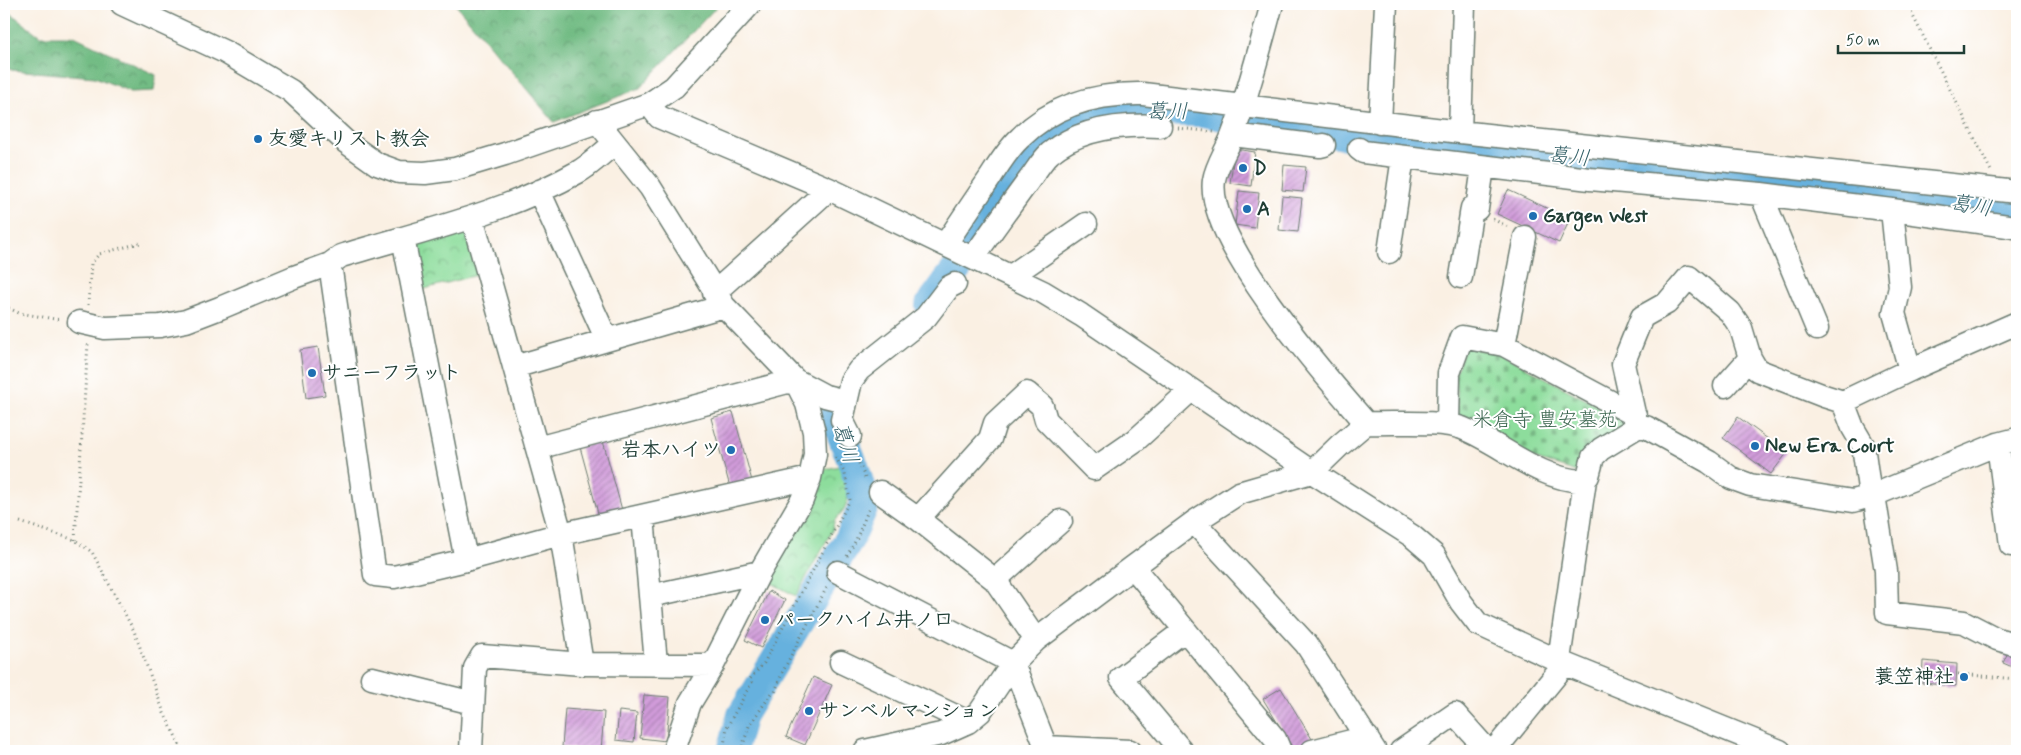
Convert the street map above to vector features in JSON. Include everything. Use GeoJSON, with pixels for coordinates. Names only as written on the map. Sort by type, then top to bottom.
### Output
{"type":"FeatureCollection","features":[{"type":"Feature","properties":{"kind":"street"},"geometry":{"type":"LineString","coordinates":[[122,4],[225,52],[291,91],[346,142],[377,164],[399,172],[425,173],[455,168],[505,154],[649,104],[674,87],[750,4]]}},
{"type":"Feature","properties":{"kind":"street"},"geometry":{"type":"LineString","coordinates":[[1272,4],[1243,106],[1214,179],[1219,215],[1235,250],[1273,309],[1314,363],[1366,423]]}},
{"type":"Feature","properties":{"kind":"street"},"geometry":{"type":"LineString","coordinates":[[1380,123],[1386,4]]}},
{"type":"Feature","properties":{"kind":"street"},"geometry":{"type":"LineString","coordinates":[[1460,132],[1464,4]]}},
{"type":"Feature","properties":{"kind":"street"},"geometry":{"type":"LineString","coordinates":[[945,245],[1019,138],[1047,116],[1064,108],[1103,96],[1122,94],[1143,94],[1380,123],[2007,192],[2015,227],[1761,194],[1590,179],[1483,167],[1363,152],[1359,149]]}},
{"type":"Feature","properties":{"kind":"street"},"geometry":{"type":"LineString","coordinates":[[649,104],[659,117],[829,189],[1011,276],[1043,292],[1081,315],[1312,472],[1412,536],[1434,555],[1461,602],[1478,624],[1562,662],[1780,751]]}},
{"type":"Feature","properties":{"kind":"street"},"geometry":{"type":"LineString","coordinates":[[597,121],[650,187],[719,300],[795,380],[807,404],[814,432],[815,454],[810,478],[802,500],[760,572],[713,665],[690,703],[675,751]]}},
{"type":"Feature","properties":{"kind":"street"},"geometry":{"type":"LineString","coordinates":[[971,257],[1050,154],[1070,141],[1101,129],[1129,125],[1160,126]]}},
{"type":"Feature","properties":{"kind":"street"},"geometry":{"type":"LineString","coordinates":[[1233,135],[1324,145]]}},
{"type":"Feature","properties":{"kind":"street"},"geometry":{"type":"LineString","coordinates":[[84,323],[105,328],[160,326],[186,321],[330,264],[341,256],[472,218],[539,191],[579,171],[614,144]]}},
{"type":"Feature","properties":{"kind":"street"},"geometry":{"type":"LineString","coordinates":[[1590,179],[1594,146]]}},
{"type":"Feature","properties":{"kind":"street"},"geometry":{"type":"LineString","coordinates":[[1389,252],[1403,157]]}},
{"type":"Feature","properties":{"kind":"street"},"geometry":{"type":"LineString","coordinates":[[1461,277],[1472,208],[1477,209],[1483,167]]}},
{"type":"Feature","properties":{"kind":"street"},"geometry":{"type":"LineString","coordinates":[[514,367],[607,340],[719,300],[829,189]]}},
{"type":"Feature","properties":{"kind":"street"},"geometry":{"type":"LineString","coordinates":[[539,191],[607,340]]}},
{"type":"Feature","properties":{"kind":"street"},"geometry":{"type":"LineString","coordinates":[[1761,194],[1816,329]]}},
{"type":"Feature","properties":{"kind":"street"},"geometry":{"type":"LineString","coordinates":[[1892,210],[1900,288],[1894,313],[1910,370]]}},
{"type":"Feature","properties":{"kind":"street"},"geometry":{"type":"LineString","coordinates":[[472,218],[561,534],[582,664]]}},
{"type":"Feature","properties":{"kind":"street"},"geometry":{"type":"LineString","coordinates":[[1011,276],[1086,224]]}},
{"type":"Feature","properties":{"kind":"street"},"geometry":{"type":"LineString","coordinates":[[1504,345],[1526,237]]}},
{"type":"Feature","properties":{"kind":"street"},"geometry":{"type":"LineString","coordinates":[[403,238],[466,560]]}},
{"type":"Feature","properties":{"kind":"street"},"geometry":{"type":"LineString","coordinates":[[330,264],[375,575],[394,576],[466,560],[561,534],[810,478]]}},
{"type":"Feature","properties":{"kind":"street"},"geometry":{"type":"LineString","coordinates":[[1636,421],[1624,364],[1642,316],[1667,303],[1689,277],[1730,312],[1741,328],[1750,358],[1757,370],[1843,402],[2017,323]]}},
{"type":"Feature","properties":{"kind":"street"},"geometry":{"type":"LineString","coordinates":[[835,398],[859,370],[926,317],[949,287],[955,284]]}},
{"type":"Feature","properties":{"kind":"street"},"geometry":{"type":"LineString","coordinates":[[1448,424],[1449,372],[1462,337],[1504,345],[1709,462],[1731,478],[1750,485],[1853,501],[1872,496],[2008,442],[2012,545]]}},
{"type":"Feature","properties":{"kind":"street"},"geometry":{"type":"LineString","coordinates":[[1725,386],[1750,358]]}},
{"type":"Feature","properties":{"kind":"street"},"geometry":{"type":"LineString","coordinates":[[537,448],[795,380],[835,398],[842,420],[850,436]]}},
{"type":"Feature","properties":{"kind":"street"},"geometry":{"type":"LineString","coordinates":[[918,519],[990,439],[996,423],[1027,393],[1042,406],[1046,420],[1094,470],[1136,440],[1191,390]]}},
{"type":"Feature","properties":{"kind":"street"},"geometry":{"type":"LineString","coordinates":[[1843,402],[1853,428],[1863,445],[1886,571],[1887,613],[1964,622],[1997,639],[2017,645]]}},
{"type":"Feature","properties":{"kind":"street"},"geometry":{"type":"LineString","coordinates":[[1494,751],[1562,662],[1585,480],[1591,461],[1597,453],[1636,421]]}},
{"type":"Feature","properties":{"kind":"street"},"geometry":{"type":"LineString","coordinates":[[866,751],[941,734],[968,722],[980,712],[1013,663],[1036,640],[1133,567],[1194,522],[1239,493],[1312,472],[1366,423],[1448,424],[1463,428],[1551,474],[1577,481],[1585,480]]}},
{"type":"Feature","properties":{"kind":"street"},"geometry":{"type":"LineString","coordinates":[[873,495],[918,519],[995,580],[1036,640]]}},
{"type":"Feature","properties":{"kind":"street"},"geometry":{"type":"LineString","coordinates":[[642,516],[656,664]]}},
{"type":"Feature","properties":{"kind":"street"},"geometry":{"type":"LineString","coordinates":[[995,580],[1061,521]]}},
{"type":"Feature","properties":{"kind":"street"},"geometry":{"type":"LineString","coordinates":[[1194,522],[1306,644],[1371,744],[1312,751]]}},
{"type":"Feature","properties":{"kind":"street"},"geometry":{"type":"LineString","coordinates":[[1133,567],[1275,739],[1280,751]]}},
{"type":"Feature","properties":{"kind":"street"},"geometry":{"type":"LineString","coordinates":[[650,596],[760,572]]}},
{"type":"Feature","properties":{"kind":"street"},"geometry":{"type":"LineString","coordinates":[[838,572],[1013,663],[1046,747],[1130,751]]}},
{"type":"Feature","properties":{"kind":"street"},"geometry":{"type":"LineString","coordinates":[[1182,751],[1121,678],[1185,630]]}},
{"type":"Feature","properties":{"kind":"street"},"geometry":{"type":"LineString","coordinates":[[471,751],[475,668],[482,656],[582,664],[713,665]]}},
{"type":"Feature","properties":{"kind":"street"},"geometry":{"type":"LineString","coordinates":[[841,662],[968,722]]}},
{"type":"Feature","properties":{"kind":"street"},"geometry":{"type":"LineString","coordinates":[[372,678],[473,703]]}},
{"type":"Feature","properties":{"kind":"street"},"geometry":{"type":"LineString","coordinates":[[1401,751],[1455,714],[1488,751]]}},
{"type":"Feature","properties":{"kind":"path"},"geometry":{"type":"LineString","coordinates":[[1907,4],[1980,148]]}},
{"type":"Feature","properties":{"kind":"path"},"geometry":{"type":"LineString","coordinates":[[1160,126],[1233,135]]}},
{"type":"Feature","properties":{"kind":"path"},"geometry":{"type":"LineString","coordinates":[[1477,209],[1526,237]]}},
{"type":"Feature","properties":{"kind":"path"},"geometry":{"type":"LineString","coordinates":[[74,540],[84,323],[91,264],[99,254],[140,243]]}},
{"type":"Feature","properties":{"kind":"path"},"geometry":{"type":"LineString","coordinates":[[4,306],[19,313],[84,323]]}},
{"type":"Feature","properties":{"kind":"path"},"geometry":{"type":"LineString","coordinates":[[741,751],[749,726],[772,693],[775,692],[782,673],[818,603],[828,586],[833,584],[856,540],[873,495],[863,469],[848,440],[850,436]]}},
{"type":"Feature","properties":{"kind":"path"},"geometry":{"type":"LineString","coordinates":[[20,522],[74,540],[92,552],[134,631],[164,713],[183,751]]}},
{"type":"Feature","properties":{"kind":"path"},"geometry":{"type":"LineString","coordinates":[[1958,674],[2017,679]]}},
{"type":"Feature","properties":{"kind":"green space"},"geometry":{"type":"Polygon","coordinates":[[[455,4],[719,4],[640,88],[554,122],[455,4]]]}},
{"type":"Feature","properties":{"kind":"green space"},"geometry":{"type":"Polygon","coordinates":[[[4,8],[40,36],[74,36],[156,75],[154,91],[131,92],[95,77],[11,70],[4,62],[4,8]]]}},
{"type":"Feature","properties":{"kind":"green space"},"geometry":{"type":"Polygon","coordinates":[[[468,230],[480,274],[417,291],[414,240],[468,230]]]}},
{"type":"Feature","properties":{"kind":"green space","name":"米倉寺 豊安墓苑"},"geometry":{"type":"Polygon","coordinates":[[[1465,347],[1501,354],[1625,421],[1624,427],[1577,472],[1527,456],[1459,420],[1455,375],[1465,347]]]}},
{"type":"Feature","properties":{"kind":"green space"},"geometry":{"type":"Polygon","coordinates":[[[839,466],[847,489],[847,500],[796,596],[764,579],[817,471],[839,466]]]}},
{"type":"Feature","properties":{"kind":"building","name":"D"},"geometry":{"type":"Polygon","coordinates":[[[1235,149],[1255,152],[1251,186],[1230,183],[1235,149]]]}},
{"type":"Feature","properties":{"kind":"building"},"geometry":{"type":"Polygon","coordinates":[[[1284,165],[1306,167],[1303,192],[1282,190],[1284,165]]]}},
{"type":"Feature","properties":{"kind":"building","name":"Gargen West"},"geometry":{"type":"Polygon","coordinates":[[[1508,190],[1570,219],[1559,243],[1497,214],[1508,190]]]}},
{"type":"Feature","properties":{"kind":"building","name":"A"},"geometry":{"type":"Polygon","coordinates":[[[1239,191],[1259,193],[1255,228],[1235,225],[1239,191]]]}},
{"type":"Feature","properties":{"kind":"building"},"geometry":{"type":"Polygon","coordinates":[[[1282,196],[1302,198],[1298,232],[1279,230],[1282,196]]]}},
{"type":"Feature","properties":{"kind":"building","name":"サニーフラット"},"geometry":{"type":"Polygon","coordinates":[[[318,347],[325,395],[306,398],[300,350],[318,347]]]}},
{"type":"Feature","properties":{"kind":"building","name":"岩本ハイツ"},"geometry":{"type":"Polygon","coordinates":[[[733,412],[752,481],[730,487],[711,418],[733,412]]]}},
{"type":"Feature","properties":{"kind":"building","name":"New Era Court"},"geometry":{"type":"Polygon","coordinates":[[[1738,417],[1787,453],[1771,474],[1723,438],[1738,417]]]}},
{"type":"Feature","properties":{"kind":"building"},"geometry":{"type":"Polygon","coordinates":[[[603,441],[622,510],[599,517],[580,447],[603,441]]]}},
{"type":"Feature","properties":{"kind":"building","name":"パークハイム井ノ口"},"geometry":{"type":"Polygon","coordinates":[[[769,591],[785,600],[761,648],[745,640],[769,591]]]}},
{"type":"Feature","properties":{"kind":"building"},"geometry":{"type":"Polygon","coordinates":[[[2010,648],[2017,652],[2017,669],[2003,663],[2010,648]]]}},
{"type":"Feature","properties":{"kind":"building"},"geometry":{"type":"Polygon","coordinates":[[[1923,661],[1957,664],[1956,686],[1922,683],[1923,661]]]}},
{"type":"Feature","properties":{"kind":"building","name":"サンベルマンション"},"geometry":{"type":"Polygon","coordinates":[[[813,677],[832,685],[805,745],[786,737],[813,677]]]}},
{"type":"Feature","properties":{"kind":"building"},"geometry":{"type":"Polygon","coordinates":[[[1281,688],[1312,739],[1294,750],[1263,699],[1281,688]]]}},
{"type":"Feature","properties":{"kind":"building"},"geometry":{"type":"Polygon","coordinates":[[[644,695],[670,697],[666,741],[640,738],[644,695]]]}},
{"type":"Feature","properties":{"kind":"building"},"geometry":{"type":"Polygon","coordinates":[[[565,709],[604,712],[601,751],[562,747],[565,709]]]}},
{"type":"Feature","properties":{"kind":"building"},"geometry":{"type":"Polygon","coordinates":[[[619,711],[637,713],[634,742],[616,740],[619,711]]]}},
{"type":"Feature","properties":{"kind":"waterway","name":"葛川"},"geometry":{"type":"LineString","coordinates":[[930,305],[958,267],[982,224],[1022,167],[1052,136],[1080,120],[1101,114],[1147,111],[1204,112],[1265,125],[1321,132],[1726,175],[1853,186],[2017,213]]}},
{"type":"Feature","properties":{"kind":"waterway","name":"葛川"},"geometry":{"type":"LineString","coordinates":[[732,751],[742,715],[850,538],[865,503],[854,466],[835,418],[837,407]]}},
{"type":"Feature","properties":{"kind":"place","name":"友愛キリスト教会"},"geometry":{"type":"Point","coordinates":[258,139]}},
{"type":"Feature","properties":{"kind":"place","name":"D"},"geometry":{"type":"Point","coordinates":[1243,168]}},
{"type":"Feature","properties":{"kind":"place","name":"A"},"geometry":{"type":"Point","coordinates":[1247,209]}},
{"type":"Feature","properties":{"kind":"place","name":"Gargen West"},"geometry":{"type":"Point","coordinates":[1533,216]}},
{"type":"Feature","properties":{"kind":"place","name":"サニーフラット"},"geometry":{"type":"Point","coordinates":[312,373]}},
{"type":"Feature","properties":{"kind":"place","name":"New Era Court"},"geometry":{"type":"Point","coordinates":[1755,446]}},
{"type":"Feature","properties":{"kind":"place","name":"岩本ハイツ"},"geometry":{"type":"Point","coordinates":[731,450]}},
{"type":"Feature","properties":{"kind":"place","name":"パークハイム井ノ口"},"geometry":{"type":"Point","coordinates":[765,620]}},
{"type":"Feature","properties":{"kind":"place","name":"蓑笠神社"},"geometry":{"type":"Point","coordinates":[1964,677]}},
{"type":"Feature","properties":{"kind":"place","name":"サンベルマンション"},"geometry":{"type":"Point","coordinates":[809,711]}}]}
